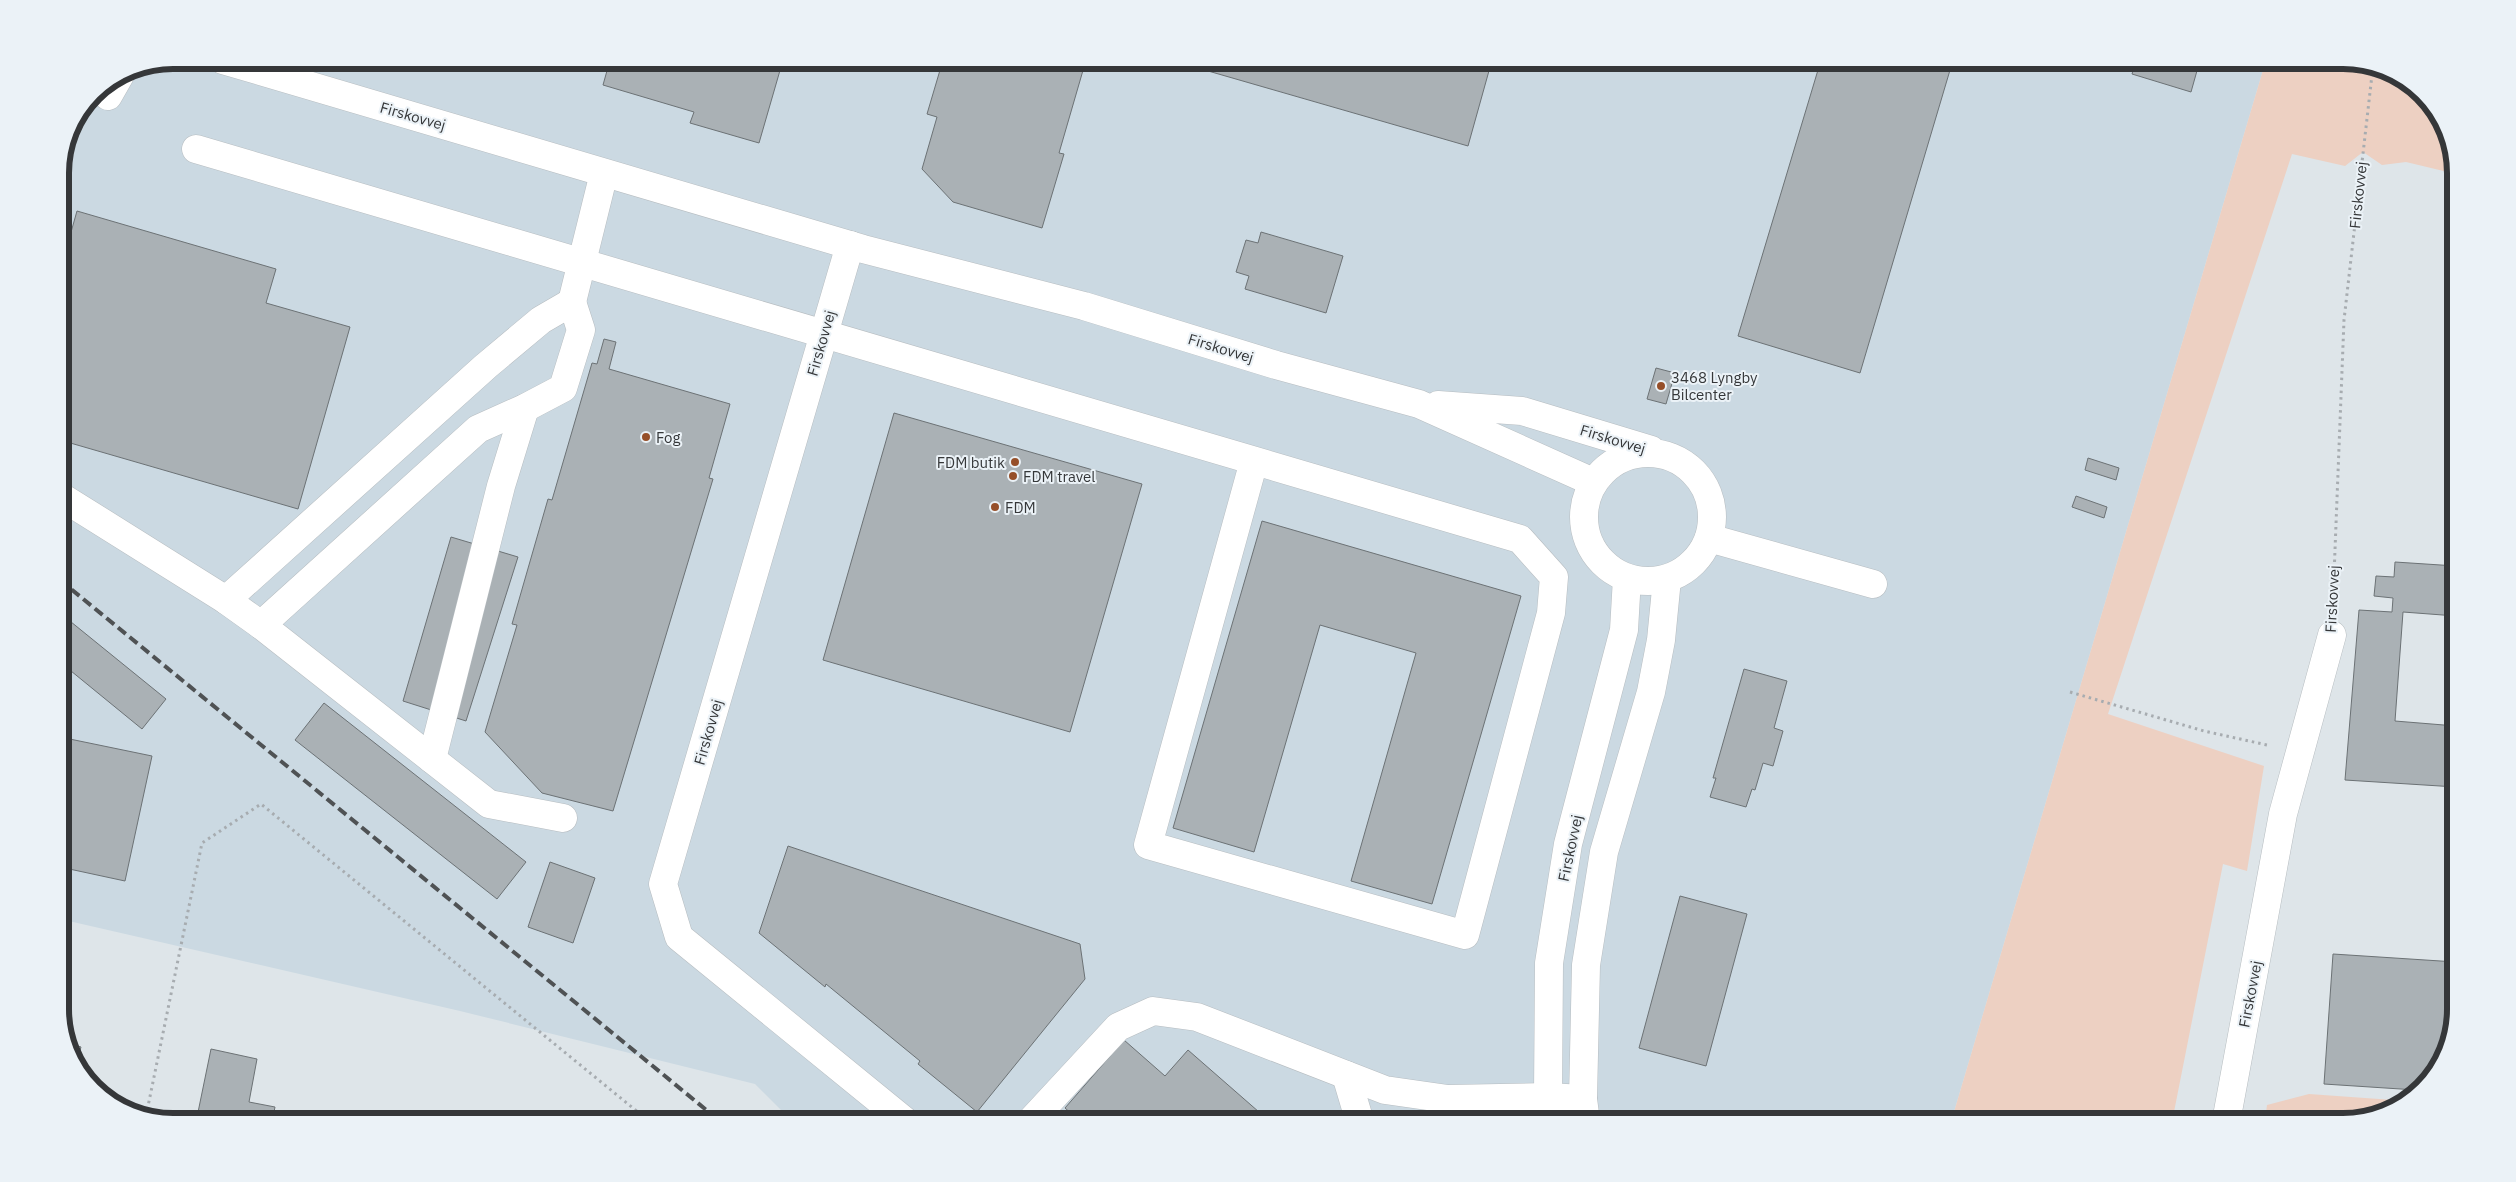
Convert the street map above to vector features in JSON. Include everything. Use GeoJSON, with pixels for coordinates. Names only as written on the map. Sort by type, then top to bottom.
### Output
{"type":"FeatureCollection","features":[{"type":"Feature","properties":{"kind":"street","name":"Firskovvej"},"geometry":{"type":"LineString","coordinates":[[254,69],[850,245],[1084,306],[1276,365],[1419,404],[1593,482]]}},
{"type":"Feature","properties":{"kind":"street"},"geometry":{"type":"LineString","coordinates":[[196,148],[1520,539],[1554,577],[1551,613],[1464,935],[1148,845],[1254,461]]}},
{"type":"Feature","properties":{"kind":"street"},"geometry":{"type":"LineString","coordinates":[[261,625],[478,429],[525,408],[563,388],[581,330],[572,302],[604,172]]}},
{"type":"Feature","properties":{"kind":"street","name":"Firskovvej"},"geometry":{"type":"LineString","coordinates":[[850,245],[663,884],[679,937],[895,1113]]}},
{"type":"Feature","properties":{"kind":"street"},"geometry":{"type":"LineString","coordinates":[[226,600],[486,366],[541,320],[572,302]]}},
{"type":"Feature","properties":{"kind":"street","name":"Firskovvej"},"geometry":{"type":"LineString","coordinates":[[1419,404],[1522,411],[1660,453]]}},
{"type":"Feature","properties":{"kind":"street"},"geometry":{"type":"LineString","coordinates":[[432,759],[501,486],[525,408]]}},
{"type":"Feature","properties":{"kind":"street"},"geometry":{"type":"LineString","coordinates":[[1641,452],[1660,453],[1675,458],[1688,466],[1708,491],[1712,506],[1713,522],[1710,538],[1700,555],[1686,570],[1668,579],[1640,581],[1626,578],[1609,569],[1596,555],[1587,538],[1583,519],[1585,500],[1593,482],[1606,468],[1622,457],[1641,452]]}},
{"type":"Feature","properties":{"kind":"street"},"geometry":{"type":"LineString","coordinates":[[69,502],[226,600],[261,625],[489,804],[563,818]]}},
{"type":"Feature","properties":{"kind":"street"},"geometry":{"type":"LineString","coordinates":[[1710,538],[1873,584]]}},
{"type":"Feature","properties":{"kind":"street","name":"Firskovvej"},"geometry":{"type":"LineString","coordinates":[[1549,1110],[1548,963],[1568,844],[1624,630],[1626,578]]}},
{"type":"Feature","properties":{"kind":"street"},"geometry":{"type":"LineString","coordinates":[[1038,1113],[1118,1027],[1153,1011],[1197,1017],[1385,1090],[1549,1110],[1584,1111],[1586,965],[1604,852],[1651,692],[1661,640],[1668,579]]}},
{"type":"Feature","properties":{"kind":"street","name":"Firskovvej"},"geometry":{"type":"LineString","coordinates":[[2228,1113],[2283,814],[2332,635]]}},
{"type":"Feature","properties":{"kind":"street"},"geometry":{"type":"LineString","coordinates":[[1346,1075],[1357,1113]]}},
{"type":"Feature","properties":{"kind":"path","name":"Firskovvej"},"geometry":{"type":"LineString","coordinates":[[2332,635],[2344,320],[2372,73]]}},
{"type":"Feature","properties":{"kind":"path"},"geometry":{"type":"LineString","coordinates":[[2070,692],[2204,731],[2300,752]]}},
{"type":"Feature","properties":{"kind":"path"},"geometry":{"type":"LineString","coordinates":[[147,1110],[202,843],[261,804],[639,1113]]}},
{"type":"Feature","properties":{"kind":"shaded area"},"geometry":{"type":"Polygon","coordinates":[[[173,69],[2263,69],[1954,1113],[784,1113],[755,1084],[460,1011],[69,921],[69,166],[74,140],[86,115],[115,86],[146,72],[173,69]]]}},
{"type":"Feature","properties":{"kind":"shaded area"},"geometry":{"type":"Polygon","coordinates":[[[2263,69],[2343,69],[2370,72],[2383,77],[2406,90],[2417,99],[2430,115],[2442,140],[2447,172],[2406,162],[2382,165],[2363,152],[2345,166],[2292,154],[2108,714],[2264,766],[2247,871],[2223,864],[2174,1113],[1954,1113],[2263,69]]]}},
{"type":"Feature","properties":{"kind":"shaded area"},"geometry":{"type":"Polygon","coordinates":[[[2309,1094],[2393,1100],[2376,1108],[2343,1113],[2266,1113],[2267,1105],[2309,1094]]]}},
{"type":"Feature","properties":{"kind":"building"},"geometry":{"type":"Polygon","coordinates":[[[607,69],[780,69],[759,143],[690,123],[694,112],[603,85],[607,69]]]}},
{"type":"Feature","properties":{"kind":"building"},"geometry":{"type":"Polygon","coordinates":[[[940,69],[1083,69],[1059,153],[1064,154],[1042,228],[953,202],[922,169],[937,117],[927,114],[940,69]]]}},
{"type":"Feature","properties":{"kind":"building"},"geometry":{"type":"Polygon","coordinates":[[[1201,69],[1489,69],[1468,146],[1201,69]]]}},
{"type":"Feature","properties":{"kind":"building"},"geometry":{"type":"Polygon","coordinates":[[[1818,69],[1950,69],[1860,373],[1738,336],[1818,69]]]}},
{"type":"Feature","properties":{"kind":"building"},"geometry":{"type":"Polygon","coordinates":[[[2133,69],[2197,69],[2191,92],[2132,74],[2133,69]]]}},
{"type":"Feature","properties":{"kind":"building"},"geometry":{"type":"Polygon","coordinates":[[[77,211],[276,269],[266,303],[350,327],[298,509],[69,443],[69,239],[77,211]]]}},
{"type":"Feature","properties":{"kind":"building"},"geometry":{"type":"Polygon","coordinates":[[[1261,232],[1343,256],[1326,313],[1245,289],[1249,276],[1236,272],[1246,240],[1258,243],[1261,232]]]}},
{"type":"Feature","properties":{"kind":"building"},"geometry":{"type":"Polygon","coordinates":[[[604,339],[616,342],[609,369],[730,404],[709,478],[713,479],[613,811],[542,793],[485,732],[517,625],[512,624],[548,499],[552,500],[592,363],[597,364],[604,339]]]}},
{"type":"Feature","properties":{"kind":"building","name":"3468 Lyngby Bilcenter"},"geometry":{"type":"Polygon","coordinates":[[[1656,368],[1675,373],[1666,404],[1647,399],[1656,368]]]}},
{"type":"Feature","properties":{"kind":"building"},"geometry":{"type":"Polygon","coordinates":[[[894,413],[1142,484],[1070,732],[823,660],[894,413]]]}},
{"type":"Feature","properties":{"kind":"building"},"geometry":{"type":"Polygon","coordinates":[[[2088,458],[2119,468],[2116,480],[2085,470],[2088,458]]]}},
{"type":"Feature","properties":{"kind":"building"},"geometry":{"type":"Polygon","coordinates":[[[2076,496],[2107,507],[2104,518],[2072,507],[2076,496]]]}},
{"type":"Feature","properties":{"kind":"building"},"geometry":{"type":"Polygon","coordinates":[[[1262,521],[1521,596],[1432,904],[1351,881],[1416,653],[1320,625],[1254,852],[1173,828],[1262,521]]]}},
{"type":"Feature","properties":{"kind":"building"},"geometry":{"type":"Polygon","coordinates":[[[451,537],[518,557],[466,721],[403,701],[451,537]]]}},
{"type":"Feature","properties":{"kind":"building"},"geometry":{"type":"Polygon","coordinates":[[[2395,562],[2447,565],[2447,615],[2403,612],[2395,721],[2447,725],[2447,786],[2345,780],[2359,610],[2392,612],[2393,598],[2374,596],[2376,576],[2394,577],[2395,562]]]}},
{"type":"Feature","properties":{"kind":"building"},"geometry":{"type":"Polygon","coordinates":[[[69,620],[166,699],[142,729],[69,669],[69,620]]]}},
{"type":"Feature","properties":{"kind":"building"},"geometry":{"type":"Polygon","coordinates":[[[1744,669],[1787,681],[1774,728],[1783,731],[1773,766],[1763,763],[1755,790],[1752,789],[1746,807],[1710,797],[1716,778],[1713,778],[1744,669]]]}},
{"type":"Feature","properties":{"kind":"building"},"geometry":{"type":"Polygon","coordinates":[[[324,703],[526,862],[497,899],[295,740],[324,703]]]}},
{"type":"Feature","properties":{"kind":"building"},"geometry":{"type":"Polygon","coordinates":[[[69,739],[152,756],[125,881],[69,869],[69,739]]]}},
{"type":"Feature","properties":{"kind":"building"},"geometry":{"type":"Polygon","coordinates":[[[788,846],[1080,944],[1085,979],[977,1112],[918,1064],[920,1061],[826,984],[825,987],[759,933],[788,846]]]}},
{"type":"Feature","properties":{"kind":"building"},"geometry":{"type":"Polygon","coordinates":[[[550,862],[595,878],[573,943],[528,927],[550,862]]]}},
{"type":"Feature","properties":{"kind":"building"},"geometry":{"type":"Polygon","coordinates":[[[1680,896],[1747,914],[1706,1066],[1639,1048],[1680,896]]]}},
{"type":"Feature","properties":{"kind":"building"},"geometry":{"type":"Polygon","coordinates":[[[2333,954],[2447,961],[2447,1016],[2442,1042],[2430,1067],[2412,1087],[2409,1090],[2324,1084],[2333,954]]]}},
{"type":"Feature","properties":{"kind":"building"},"geometry":{"type":"Polygon","coordinates":[[[1124,1040],[1165,1076],[1188,1050],[1260,1113],[1071,1113],[1065,1108],[1124,1040]]]}},
{"type":"Feature","properties":{"kind":"building"},"geometry":{"type":"Polygon","coordinates":[[[75,1045],[81,1047],[79,1053],[75,1045]]]}},
{"type":"Feature","properties":{"kind":"building"},"geometry":{"type":"Polygon","coordinates":[[[211,1049],[257,1059],[249,1102],[275,1107],[274,1113],[198,1113],[211,1049]]]}},
{"type":"Feature","properties":{"kind":"railway"},"geometry":{"type":"LineString","coordinates":[[69,587],[710,1113]]}},
{"type":"Feature","properties":{"kind":"place","name":"3468 Lyngby Bilcenter"},"geometry":{"type":"Point","coordinates":[1661,386]}},
{"type":"Feature","properties":{"kind":"place","name":"Fog"},"geometry":{"type":"Point","coordinates":[646,437]}},
{"type":"Feature","properties":{"kind":"place","name":"FDM butik"},"geometry":{"type":"Point","coordinates":[1015,462]}},
{"type":"Feature","properties":{"kind":"place","name":"FDM travel"},"geometry":{"type":"Point","coordinates":[1013,476]}},
{"type":"Feature","properties":{"kind":"place","name":"FDM"},"geometry":{"type":"Point","coordinates":[995,507]}}]}
